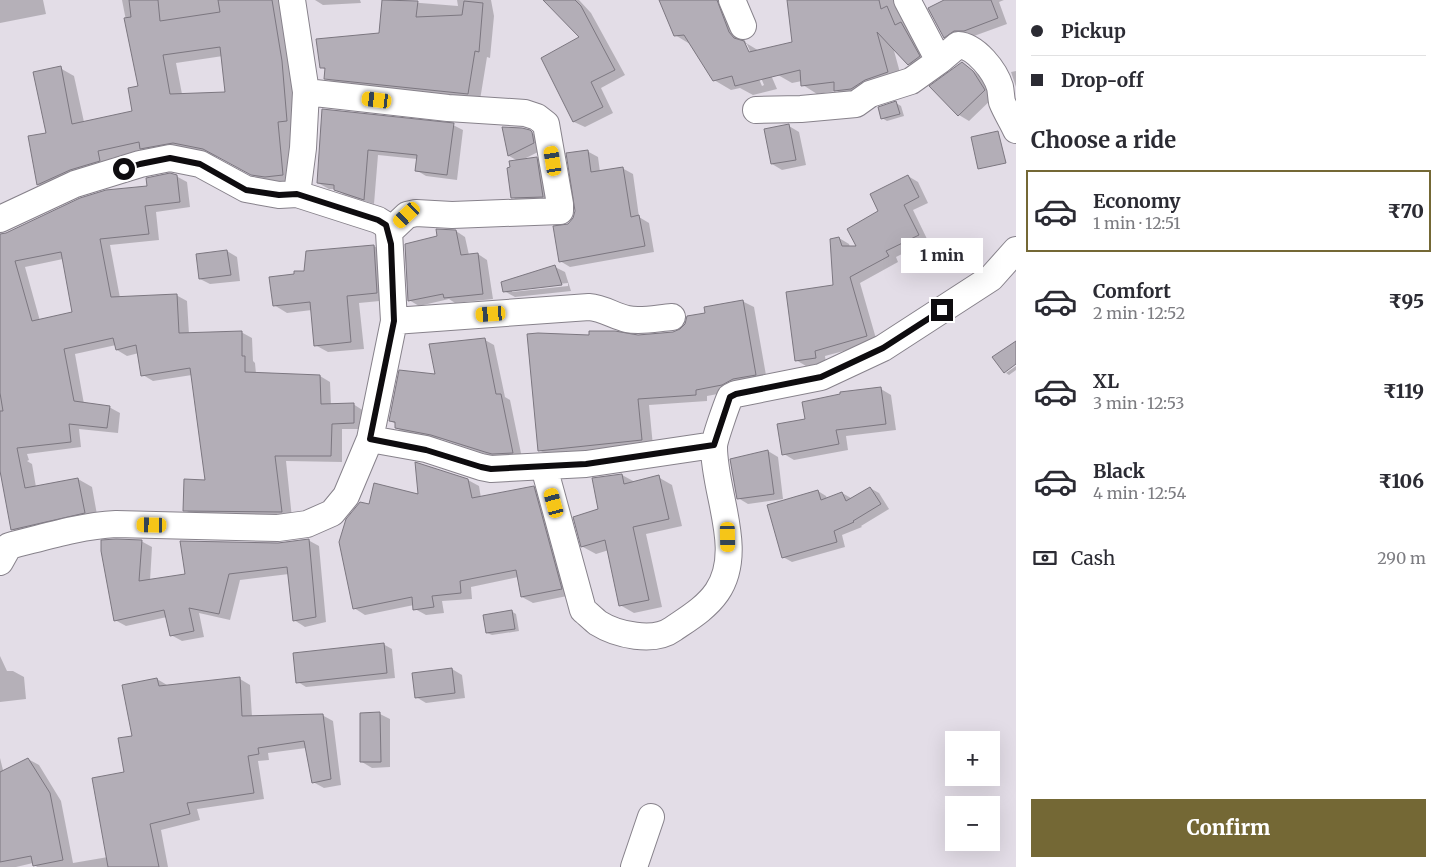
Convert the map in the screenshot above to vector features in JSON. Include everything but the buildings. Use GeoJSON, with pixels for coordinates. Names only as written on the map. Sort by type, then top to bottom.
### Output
{"type":"FeatureCollection","features":[{"type":"Feature","properties":{"kind":"street"},"geometry":{"type":"LineString","coordinates":[[292,0],[306,92],[303,148],[297,194]]}},
{"type":"Feature","properties":{"kind":"street"},"geometry":{"type":"LineString","coordinates":[[732,0],[743,26]]}},
{"type":"Feature","properties":{"kind":"street"},"geometry":{"type":"LineString","coordinates":[[907,0],[939,61]]}},
{"type":"Feature","properties":{"kind":"street"},"geometry":{"type":"LineString","coordinates":[[756,110],[801,109],[856,104],[870,94],[911,81],[958,45],[964,45],[982,57],[999,85],[1002,102],[1016,130]]}},
{"type":"Feature","properties":{"kind":"street"},"geometry":{"type":"LineString","coordinates":[[306,92],[448,108],[525,113],[537,117],[546,124],[560,211],[452,215],[416,213],[407,215],[389,232]]}},
{"type":"Feature","properties":{"kind":"street"},"geometry":{"type":"LineString","coordinates":[[0,219],[75,184],[140,164],[170,158],[200,164],[246,190],[279,195],[297,194],[378,220],[386,225],[391,244],[394,321],[370,439],[346,496],[332,513],[307,524],[278,528],[95,525],[3,548]]}},
{"type":"Feature","properties":{"kind":"street"},"geometry":{"type":"LineString","coordinates":[[544,467],[583,610],[598,623],[614,630],[637,636],[665,635],[703,608],[717,593],[725,578],[729,561],[728,537],[716,471],[714,445],[730,397],[821,377],[883,348],[991,278],[1016,250]]}},
{"type":"Feature","properties":{"kind":"street"},"geometry":{"type":"LineString","coordinates":[[394,321],[589,307],[633,320],[672,316]]}},
{"type":"Feature","properties":{"kind":"street"},"geometry":{"type":"LineString","coordinates":[[370,439],[426,450],[491,469],[586,464],[714,445]]}},
{"type":"Feature","properties":{"kind":"street"},"geometry":{"type":"LineString","coordinates":[[634,867],[651,817]]}},
{"type":"Feature","properties":{"kind":"route"},"geometry":{"type":"LineString","coordinates":[[124,169],[170,158],[200,164],[246,190],[279,195],[297,194],[378,220],[386,225],[391,244],[394,321],[370,439],[426,450],[491,469],[586,464],[714,445],[730,397],[736,394],[821,377],[883,348],[942,310]]}}]}
